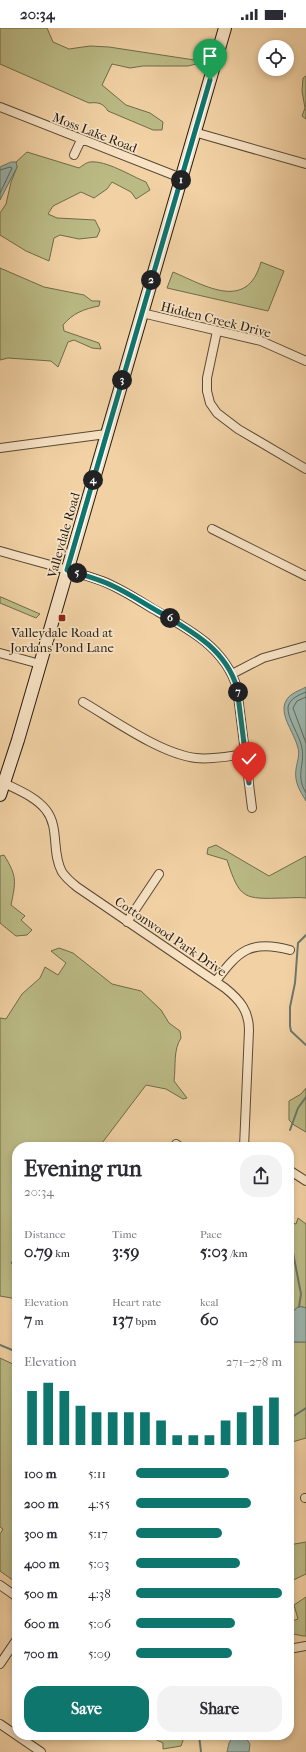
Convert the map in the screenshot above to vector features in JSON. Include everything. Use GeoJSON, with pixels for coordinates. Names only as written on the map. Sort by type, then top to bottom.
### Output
{"type":"FeatureCollection","features":[{"type":"Feature","properties":{"kind":"street","name":"Valleydale Road"},"geometry":{"type":"LineString","coordinates":[[0,795],[40,664],[224,28]]}},
{"type":"Feature","properties":{"kind":"street","name":"Moss Lake Road"},"geometry":{"type":"LineString","coordinates":[[0,107],[181,178]]}},
{"type":"Feature","properties":{"kind":"street"},"geometry":{"type":"LineString","coordinates":[[194,132],[306,164]]}},
{"type":"Feature","properties":{"kind":"street"},"geometry":{"type":"LineString","coordinates":[[74,155],[81,140]]}},
{"type":"Feature","properties":{"kind":"street","name":"Hidden Creek Drive"},"geometry":{"type":"LineString","coordinates":[[142,313],[217,332],[261,341],[306,361]]}},
{"type":"Feature","properties":{"kind":"street"},"geometry":{"type":"LineString","coordinates":[[217,332],[207,378],[207,391],[210,403],[217,413],[238,428],[306,468]]}},
{"type":"Feature","properties":{"kind":"street"},"geometry":{"type":"LineString","coordinates":[[0,448],[106,434]]}},
{"type":"Feature","properties":{"kind":"street"},"geometry":{"type":"LineString","coordinates":[[212,529],[306,576]]}},
{"type":"Feature","properties":{"kind":"street"},"geometry":{"type":"LineString","coordinates":[[0,552],[67,570],[113,586],[188,629],[217,652],[232,674],[239,700],[252,808]]}},
{"type":"Feature","properties":{"kind":"street"},"geometry":{"type":"LineString","coordinates":[[232,674],[263,658],[306,646]]}},
{"type":"Feature","properties":{"kind":"street"},"geometry":{"type":"LineString","coordinates":[[0,653],[40,664]]}},
{"type":"Feature","properties":{"kind":"street"},"geometry":{"type":"LineString","coordinates":[[83,702],[171,752],[188,757],[204,758],[245,754]]}},
{"type":"Feature","properties":{"kind":"street","name":"Cottonwood Park Drive"},"geometry":{"type":"LineString","coordinates":[[4,783],[40,803],[48,813],[56,832],[59,864],[66,878],[77,888],[216,981],[240,1001],[249,1020],[250,1030],[244,1142]]}},
{"type":"Feature","properties":{"kind":"street"},"geometry":{"type":"LineString","coordinates":[[127,922],[159,874]]}},
{"type":"Feature","properties":{"kind":"street"},"geometry":{"type":"LineString","coordinates":[[216,981],[228,963],[245,950],[257,947],[274,946],[290,950]]}},
{"type":"Feature","properties":{"kind":"street"},"geometry":{"type":"LineString","coordinates":[[294,1173],[306,1181]]}},
{"type":"Feature","properties":{"kind":"street"},"geometry":{"type":"LineString","coordinates":[[0,1586],[12,1594]]}},
{"type":"Feature","properties":{"kind":"street"},"geometry":{"type":"LineString","coordinates":[[0,1664],[12,1646]]}},
{"type":"Feature","properties":{"kind":"street"},"geometry":{"type":"LineString","coordinates":[[294,1648],[306,1646]]}},
{"type":"Feature","properties":{"kind":"street"},"geometry":{"type":"LineString","coordinates":[[0,1724],[12,1732]]}},
{"type":"Feature","properties":{"kind":"street"},"geometry":{"type":"LineString","coordinates":[[23,1740],[41,1752]]}},
{"type":"Feature","properties":{"kind":"green space"},"geometry":{"type":"Polygon","coordinates":[[[0,28],[47,28],[53,42],[69,49],[90,46],[109,47],[201,61],[188,66],[143,66],[130,68],[112,64],[102,85],[126,105],[150,113],[163,122],[162,130],[153,130],[108,111],[100,104],[89,103],[0,64],[0,28]]]}},
{"type":"Feature","properties":{"kind":"green space"},"geometry":{"type":"Polygon","coordinates":[[[306,76],[306,119],[302,116],[305,108],[302,91],[303,78],[306,76]]]}},
{"type":"Feature","properties":{"kind":"green space"},"geometry":{"type":"Polygon","coordinates":[[[27,152],[79,168],[89,162],[103,163],[146,182],[150,190],[136,199],[131,192],[112,182],[107,189],[94,198],[81,192],[53,206],[48,214],[57,218],[95,220],[100,230],[97,237],[79,239],[60,235],[54,238],[49,261],[26,251],[0,235],[0,213],[6,204],[11,182],[17,167],[16,162],[27,152]]]}},
{"type":"Feature","properties":{"kind":"green space"},"geometry":{"type":"Polygon","coordinates":[[[261,262],[284,271],[268,311],[167,288],[173,272],[212,288],[224,291],[236,291],[246,287],[255,277],[261,262]]]}},
{"type":"Feature","properties":{"kind":"green space"},"geometry":{"type":"Polygon","coordinates":[[[0,268],[44,287],[84,295],[92,301],[100,301],[99,306],[79,312],[63,325],[64,331],[99,343],[101,349],[92,348],[74,340],[68,342],[58,367],[51,361],[8,358],[0,360],[0,268]]]}},
{"type":"Feature","properties":{"kind":"green space"},"geometry":{"type":"Polygon","coordinates":[[[0,597],[40,614],[36,618],[0,603],[0,597]]]}},
{"type":"Feature","properties":{"kind":"green space"},"geometry":{"type":"Polygon","coordinates":[[[216,845],[269,876],[306,856],[306,898],[260,898],[245,894],[240,890],[236,883],[227,860],[207,854],[208,848],[216,845]]]}},
{"type":"Feature","properties":{"kind":"green space"},"geometry":{"type":"Polygon","coordinates":[[[4,855],[11,868],[14,879],[14,890],[11,905],[25,916],[21,920],[32,930],[27,935],[16,936],[0,923],[0,856],[4,855]]]}},
{"type":"Feature","properties":{"kind":"green space"},"geometry":{"type":"Polygon","coordinates":[[[59,948],[73,953],[112,984],[141,991],[161,1010],[169,1023],[180,1031],[181,1038],[178,1043],[176,1053],[174,1081],[187,1098],[183,1099],[166,1089],[146,1085],[103,1142],[12,1142],[12,1298],[0,1296],[0,1018],[6,1019],[22,994],[40,978],[45,967],[58,975],[66,963],[51,951],[59,948]]]}},
{"type":"Feature","properties":{"kind":"green space"},"geometry":{"type":"Polygon","coordinates":[[[306,1088],[306,1132],[294,1125],[289,1120],[289,1101],[301,1094],[306,1088]]]}},
{"type":"Feature","properties":{"kind":"green space"},"geometry":{"type":"Polygon","coordinates":[[[298,1218],[306,1224],[306,1308],[299,1306],[294,1310],[294,1223],[296,1224],[298,1218]]]}},
{"type":"Feature","properties":{"kind":"green space"},"geometry":{"type":"Polygon","coordinates":[[[294,1342],[306,1342],[306,1438],[294,1442],[294,1342]]]}},
{"type":"Feature","properties":{"kind":"green space"},"geometry":{"type":"Polygon","coordinates":[[[0,1358],[12,1364],[12,1579],[0,1571],[0,1534],[3,1529],[0,1527],[0,1358]]]}},
{"type":"Feature","properties":{"kind":"green space"},"geometry":{"type":"Polygon","coordinates":[[[306,1542],[306,1574],[294,1580],[294,1544],[306,1542]]]}},
{"type":"Feature","properties":{"kind":"green space"},"geometry":{"type":"Polygon","coordinates":[[[306,1597],[306,1636],[294,1634],[294,1620],[298,1619],[294,1605],[306,1597]]]}},
{"type":"Feature","properties":{"kind":"green space"},"geometry":{"type":"Polygon","coordinates":[[[157,1740],[183,1740],[181,1746],[163,1749],[163,1743],[157,1740]]]}},
{"type":"Feature","properties":{"kind":"water"},"geometry":{"type":"Polygon","coordinates":[[[11,162],[16,162],[17,167],[0,200],[0,167],[11,162]]]}},
{"type":"Feature","properties":{"kind":"water"},"geometry":{"type":"Polygon","coordinates":[[[306,687],[306,801],[297,782],[296,769],[299,751],[285,717],[284,707],[289,696],[306,687]]]}},
{"type":"Feature","properties":{"kind":"water"},"geometry":{"type":"Polygon","coordinates":[[[299,1306],[306,1308],[306,1342],[294,1342],[294,1310],[299,1306]]]}},
{"type":"Feature","properties":{"kind":"water"},"geometry":{"type":"Polygon","coordinates":[[[231,1740],[247,1740],[250,1744],[249,1752],[227,1752],[231,1740]]]}},
{"type":"Feature","properties":{"kind":"waterway"},"geometry":{"type":"LineString","coordinates":[[306,935],[298,943],[295,983],[290,1007],[291,1031],[306,1045]]}},
{"type":"Feature","properties":{"kind":"waterway"},"geometry":{"type":"LineString","coordinates":[[290,1130],[298,1108],[306,1097]]}},
{"type":"Feature","properties":{"kind":"waterway"},"geometry":{"type":"LineString","coordinates":[[294,1258],[301,1294],[299,1307]]}},
{"type":"Feature","properties":{"kind":"waterway"},"geometry":{"type":"LineString","coordinates":[[0,1345],[12,1350]]}},
{"type":"Feature","properties":{"kind":"waterway"},"geometry":{"type":"LineString","coordinates":[[294,1416],[306,1408]]}},
{"type":"Feature","properties":{"kind":"waterway"},"geometry":{"type":"LineString","coordinates":[[200,1740],[201,1752]]}},
{"type":"Feature","properties":{"kind":"place","name":"Valleydale Road at Jordans Pond Lane"},"geometry":{"type":"Point","coordinates":[62,618]}},
{"type":"Feature","properties":{"kind":"route"},"geometry":{"type":"LineString","coordinates":[[210,80],[67,570],[102,581],[124,592],[200,636],[217,652],[232,674],[237,688],[249,783]]}}]}
